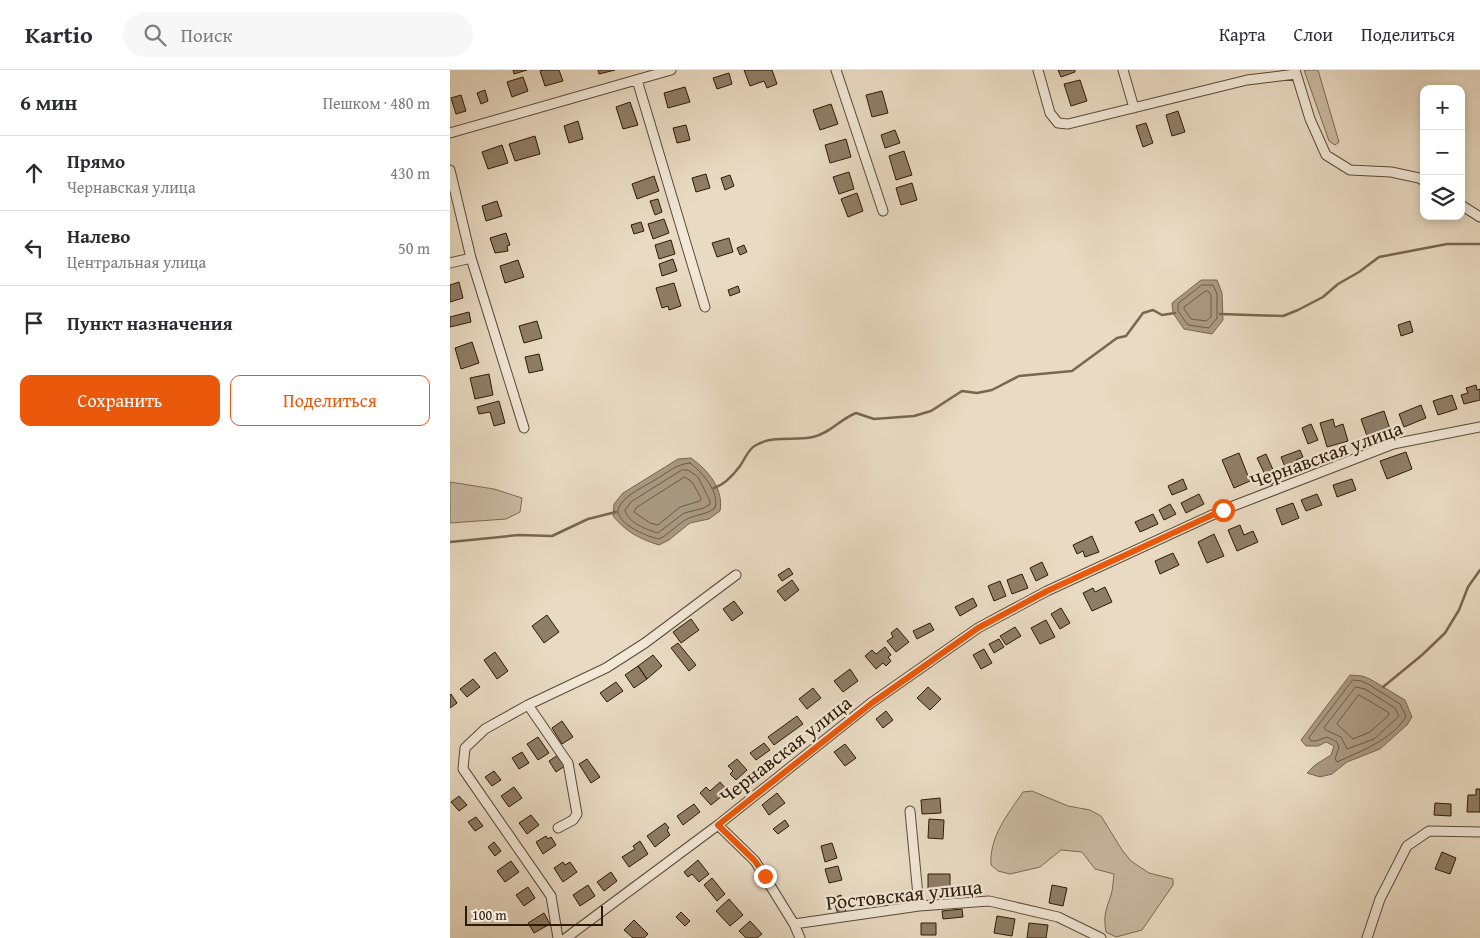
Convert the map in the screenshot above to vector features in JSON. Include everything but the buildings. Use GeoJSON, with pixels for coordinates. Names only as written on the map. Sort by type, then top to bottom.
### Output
{"type":"FeatureCollection","features":[{"type":"Feature","properties":{"kind":"street"},"geometry":{"type":"LineString","coordinates":[[450,133],[671,70]]}},
{"type":"Feature","properties":{"kind":"street"},"geometry":{"type":"LineString","coordinates":[[836,70],[883,211]]}},
{"type":"Feature","properties":{"kind":"street"},"geometry":{"type":"LineString","coordinates":[[1038,70],[1050,112],[1058,123],[1068,124],[1247,80],[1295,72],[1310,119],[1326,155],[1350,170],[1391,172],[1420,178]]}},
{"type":"Feature","properties":{"kind":"street"},"geometry":{"type":"LineString","coordinates":[[1124,70],[1134,108]]}},
{"type":"Feature","properties":{"kind":"street"},"geometry":{"type":"LineString","coordinates":[[637,80],[705,307]]}},
{"type":"Feature","properties":{"kind":"street"},"geometry":{"type":"LineString","coordinates":[[450,170],[472,258],[524,428]]}},
{"type":"Feature","properties":{"kind":"street"},"geometry":{"type":"LineString","coordinates":[[1465,208],[1480,217]]}},
{"type":"Feature","properties":{"kind":"street"},"geometry":{"type":"LineString","coordinates":[[450,263],[472,258]]}},
{"type":"Feature","properties":{"kind":"street","name":"Чернавская улица"},"geometry":{"type":"LineString","coordinates":[[566,938],[718,825],[872,703],[978,628],[1047,591],[1223,510],[1394,444],[1480,428]]}},
{"type":"Feature","properties":{"kind":"street"},"geometry":{"type":"LineString","coordinates":[[558,938],[551,896],[463,769],[465,748],[485,729],[606,668],[645,643],[736,575]]}},
{"type":"Feature","properties":{"kind":"street"},"geometry":{"type":"LineString","coordinates":[[528,706],[568,763],[577,814],[573,820],[558,828]]}},
{"type":"Feature","properties":{"kind":"street"},"geometry":{"type":"LineString","coordinates":[[910,811],[918,906]]}},
{"type":"Feature","properties":{"kind":"street"},"geometry":{"type":"LineString","coordinates":[[718,825],[755,861],[794,924],[800,938]]}},
{"type":"Feature","properties":{"kind":"street"},"geometry":{"type":"LineString","coordinates":[[1366,938],[1380,899],[1407,846],[1429,831],[1480,832]]}},
{"type":"Feature","properties":{"kind":"street","name":"Ростовская улица"},"geometry":{"type":"LineString","coordinates":[[794,924],[918,906],[989,901],[1058,918],[1101,938]]}},
{"type":"Feature","properties":{"kind":"shaded area"},"geometry":{"type":"Polygon","coordinates":[[[1304,70],[1318,70],[1339,142],[1335,145],[1329,141],[1304,70]]]}},
{"type":"Feature","properties":{"kind":"shaded area"},"geometry":{"type":"Polygon","coordinates":[[[450,482],[494,489],[522,498],[520,512],[506,519],[450,523],[450,482]]]}},
{"type":"Feature","properties":{"kind":"shaded area"},"geometry":{"type":"Polygon","coordinates":[[[1032,791],[1068,806],[1090,810],[1101,816],[1131,861],[1149,873],[1173,879],[1173,885],[1142,930],[1116,937],[1106,932],[1106,913],[1112,893],[1114,874],[1095,869],[1082,852],[1061,850],[1040,867],[1010,874],[998,871],[991,865],[991,855],[996,835],[1023,792],[1032,791]]]}},
{"type":"Feature","properties":{"kind":"water"},"geometry":{"type":"Polygon","coordinates":[[[1201,280],[1217,280],[1222,293],[1223,320],[1212,334],[1184,329],[1173,313],[1172,303],[1201,280]]]}},
{"type":"Feature","properties":{"kind":"water"},"geometry":{"type":"Polygon","coordinates":[[[691,458],[709,474],[717,488],[720,495],[720,511],[709,519],[690,523],[669,540],[659,545],[634,534],[613,516],[614,504],[623,493],[678,459],[691,458]]]}},
{"type":"Feature","properties":{"kind":"water"},"geometry":{"type":"Polygon","coordinates":[[[1350,675],[1370,679],[1405,700],[1412,717],[1407,725],[1380,749],[1347,762],[1332,774],[1320,777],[1307,773],[1315,765],[1331,755],[1334,746],[1326,742],[1318,746],[1306,746],[1301,740],[1350,675]]]}},
{"type":"Feature","properties":{"kind":"waterway"},"geometry":{"type":"LineString","coordinates":[[1220,314],[1283,316],[1323,297],[1338,284],[1359,272],[1379,257],[1447,244],[1480,244]]}},
{"type":"Feature","properties":{"kind":"waterway"},"geometry":{"type":"LineString","coordinates":[[714,488],[735,472],[751,449],[763,442],[777,439],[813,437],[856,413],[874,419],[914,416],[931,411],[962,391],[977,393],[992,390],[1019,376],[1072,371],[1117,338],[1126,336],[1143,313],[1153,310],[1162,315],[1175,313]]}},
{"type":"Feature","properties":{"kind":"waterway"},"geometry":{"type":"LineString","coordinates":[[450,542],[519,535],[552,536],[588,519],[616,512]]}},
{"type":"Feature","properties":{"kind":"waterway"},"geometry":{"type":"LineString","coordinates":[[1383,687],[1445,633],[1459,610],[1468,587],[1480,570]]}},
{"type":"Feature","properties":{"kind":"route"},"geometry":{"type":"LineString","coordinates":[[765,876],[755,861],[718,825],[872,703],[978,628],[1047,591],[1223,510]]}}]}
